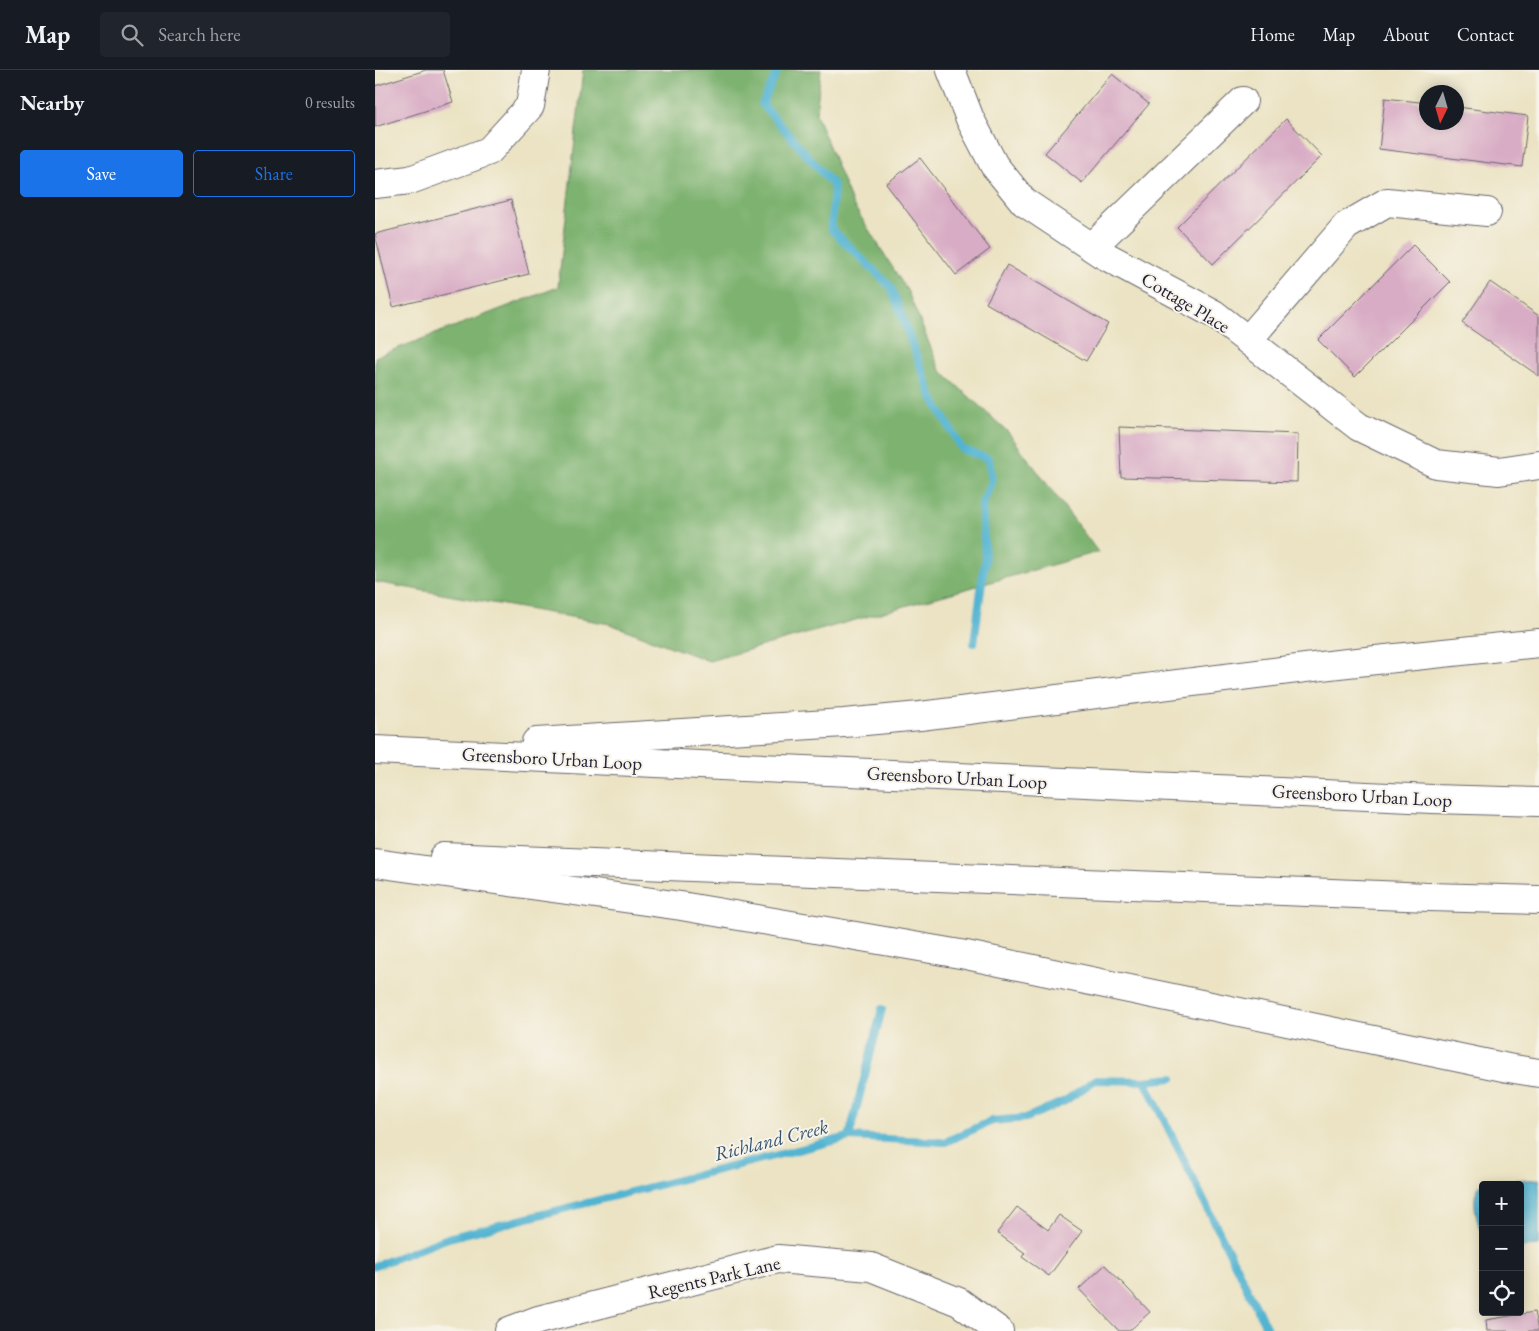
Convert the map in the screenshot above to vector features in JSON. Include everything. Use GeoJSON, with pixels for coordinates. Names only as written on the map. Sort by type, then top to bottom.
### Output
{"type":"FeatureCollection","features":[{"type":"Feature","properties":{"kind":"main road"},"geometry":{"type":"LineString","coordinates":[[375,184],[409,180],[489,151],[530,106],[536,70]]}},
{"type":"Feature","properties":{"kind":"main road","name":"Cottage Place"},"geometry":{"type":"LineString","coordinates":[[951,70],[970,119],[994,166],[1024,202],[1092,247],[1214,314],[1359,427],[1436,464],[1499,471],[1539,465]]}},
{"type":"Feature","properties":{"kind":"main road"},"geometry":{"type":"LineString","coordinates":[[1092,247],[1243,101]]}},
{"type":"Feature","properties":{"kind":"main road"},"geometry":{"type":"LineString","coordinates":[[1248,340],[1346,226],[1387,202],[1487,212]]}},
{"type":"Feature","properties":{"kind":"main road"},"geometry":{"type":"LineString","coordinates":[[384,750],[843,723],[920,716],[1338,664],[1539,643]]}},
{"type":"Feature","properties":{"kind":"main road","name":"Greensboro Urban Loop"},"geometry":{"type":"LineString","coordinates":[[384,750],[1432,799],[1539,802]]}},
{"type":"Feature","properties":{"kind":"main road"},"geometry":{"type":"LineString","coordinates":[[375,854],[1419,897],[1539,900]]}},
{"type":"Feature","properties":{"kind":"main road"},"geometry":{"type":"LineString","coordinates":[[375,863],[681,906],[966,955],[1539,1073]]}},
{"type":"Feature","properties":{"kind":"main road","name":"Regents Park Lane"},"geometry":{"type":"LineString","coordinates":[[509,1331],[538,1320],[778,1259],[871,1267],[959,1302],[999,1331]]}},
{"type":"Feature","properties":{"kind":"green space"},"geometry":{"type":"Polygon","coordinates":[[[583,70],[821,70],[816,114],[852,203],[908,292],[940,370],[1008,432],[1098,552],[709,661],[610,624],[375,582],[375,357],[558,287],[583,70]]]}},
{"type":"Feature","properties":{"kind":"water"},"geometry":{"type":"Polygon","coordinates":[[[1539,1179],[1539,1246],[1524,1247],[1524,1181],[1489,1181],[1539,1179]]]}},
{"type":"Feature","properties":{"kind":"water"},"geometry":{"type":"Polygon","coordinates":[[[1479,1187],[1479,1224],[1475,1208],[1476,1193],[1479,1187]]]}},
{"type":"Feature","properties":{"kind":"building"},"geometry":{"type":"Polygon","coordinates":[[[426,70],[443,70],[453,102],[375,127],[375,86],[426,70]]]}},
{"type":"Feature","properties":{"kind":"building"},"geometry":{"type":"Polygon","coordinates":[[[1112,74],[1149,104],[1082,183],[1045,153],[1112,74]]]}},
{"type":"Feature","properties":{"kind":"building"},"geometry":{"type":"Polygon","coordinates":[[[1385,98],[1419,102],[1419,130],[1464,130],[1464,108],[1528,116],[1522,167],[1379,149],[1385,98]]]}},
{"type":"Feature","properties":{"kind":"building"},"geometry":{"type":"Polygon","coordinates":[[[1286,119],[1322,156],[1213,264],[1177,227],[1286,119]]]}},
{"type":"Feature","properties":{"kind":"building"},"geometry":{"type":"Polygon","coordinates":[[[920,158],[990,249],[956,275],[886,184],[920,158]]]}},
{"type":"Feature","properties":{"kind":"building"},"geometry":{"type":"Polygon","coordinates":[[[511,200],[529,274],[393,307],[375,234],[511,200]]]}},
{"type":"Feature","properties":{"kind":"building"},"geometry":{"type":"Polygon","coordinates":[[[1413,245],[1450,282],[1355,377],[1318,340],[1413,245]]]}},
{"type":"Feature","properties":{"kind":"building"},"geometry":{"type":"Polygon","coordinates":[[[1007,265],[1108,324],[1086,361],[986,303],[1007,265]]]}},
{"type":"Feature","properties":{"kind":"building"},"geometry":{"type":"Polygon","coordinates":[[[1490,282],[1539,316],[1539,376],[1462,323],[1490,282]]]}},
{"type":"Feature","properties":{"kind":"building"},"geometry":{"type":"Polygon","coordinates":[[[1119,427],[1298,434],[1297,482],[1121,477],[1119,427]]]}},
{"type":"Feature","properties":{"kind":"building"},"geometry":{"type":"Polygon","coordinates":[[[1017,1207],[1048,1230],[1059,1215],[1082,1231],[1049,1276],[1022,1257],[1025,1253],[997,1233],[1017,1207]]]}},
{"type":"Feature","properties":{"kind":"building"},"geometry":{"type":"Polygon","coordinates":[[[1105,1265],[1150,1312],[1129,1331],[1119,1331],[1079,1289],[1105,1265]]]}},
{"type":"Feature","properties":{"kind":"building"},"geometry":{"type":"Polygon","coordinates":[[[1534,1312],[1538,1331],[1487,1331],[1486,1320],[1524,1316],[1524,1314],[1534,1312]]]}},
{"type":"Feature","properties":{"kind":"waterway"},"geometry":{"type":"LineString","coordinates":[[778,70],[762,104],[834,186],[831,229],[891,287],[932,397],[962,449],[989,459],[992,482],[982,503],[985,559],[974,643]]}},
{"type":"Feature","properties":{"kind":"waterway"},"geometry":{"type":"LineString","coordinates":[[849,1137],[882,1009]]}},
{"type":"Feature","properties":{"kind":"waterway","name":"Richland Creek"},"geometry":{"type":"LineString","coordinates":[[375,1266],[448,1238],[849,1137],[945,1142],[992,1121],[1026,1118],[1065,1101],[1095,1080],[1145,1081],[1172,1078]]}},
{"type":"Feature","properties":{"kind":"waterway"},"geometry":{"type":"LineString","coordinates":[[1145,1081],[1268,1331]]}}]}
